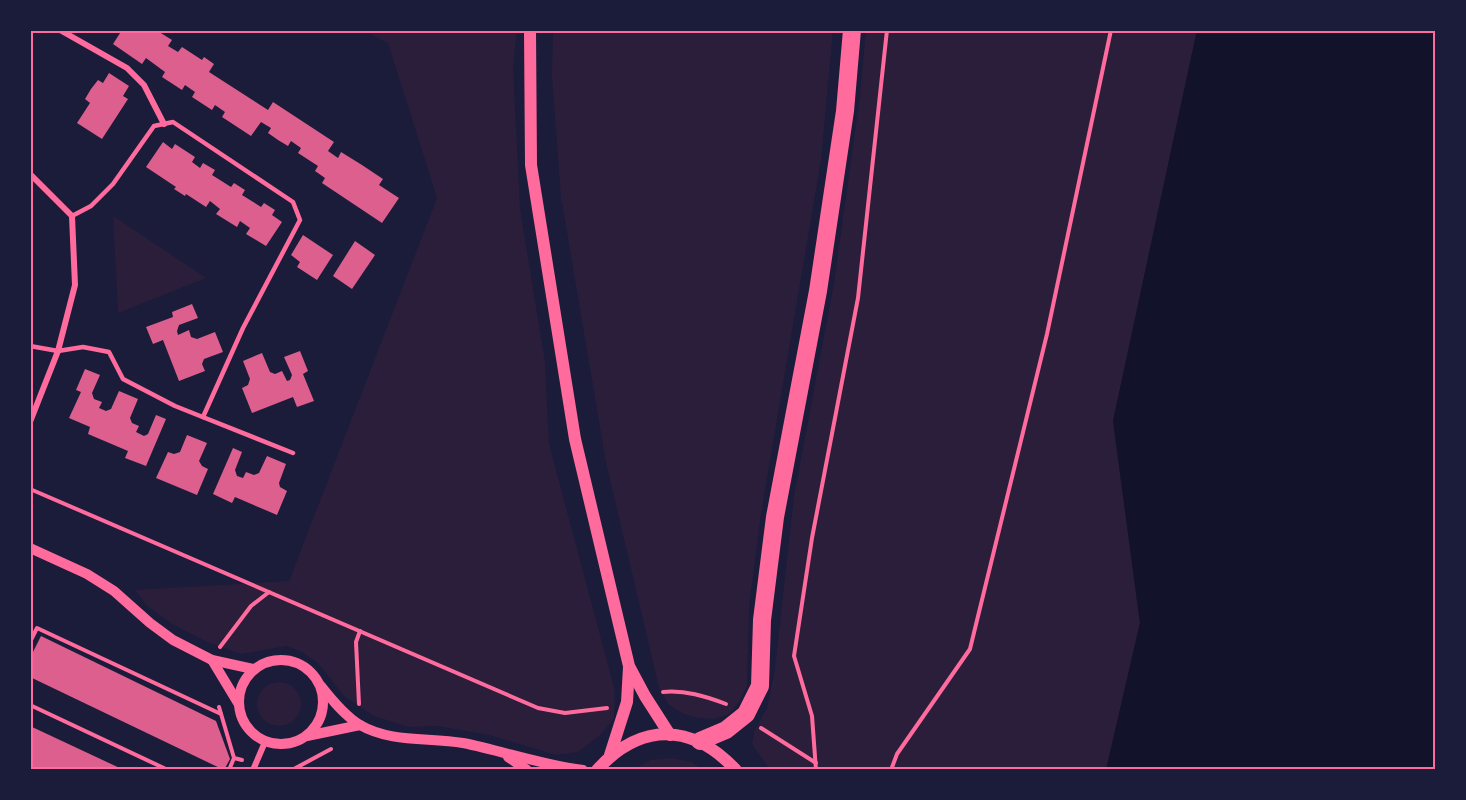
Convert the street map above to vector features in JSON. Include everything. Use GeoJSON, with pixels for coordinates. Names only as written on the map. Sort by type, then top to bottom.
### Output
{"type":"FeatureCollection","features":[{"type":"Feature","properties":{"kind":"highway"},"geometry":{"type":"LineString","coordinates":[[700,741],[726,730],[746,714],[760,686],[762,620],[775,517],[818,291],[845,111],[852,30]]}},
{"type":"Feature","properties":{"kind":"main road"},"geometry":{"type":"LineString","coordinates":[[530,30],[531,165],[575,439],[629,666],[670,735]]}},
{"type":"Feature","properties":{"kind":"main road"},"geometry":{"type":"LineString","coordinates":[[610,755],[627,702],[629,666]]}},
{"type":"Feature","properties":{"kind":"main road"},"geometry":{"type":"LineString","coordinates":[[597,770],[610,755],[628,743],[648,737],[670,735],[700,741],[721,754],[736,770]]}},
{"type":"Feature","properties":{"kind":"street"},"geometry":{"type":"LineString","coordinates":[[60,30],[127,68],[144,85],[164,124]]}},
{"type":"Feature","properties":{"kind":"street"},"geometry":{"type":"LineString","coordinates":[[30,174],[72,216],[75,285],[58,351],[30,423]]}},
{"type":"Feature","properties":{"kind":"street"},"geometry":{"type":"LineString","coordinates":[[30,548],[87,574],[114,591],[165,634],[212,660],[253,669]]}},
{"type":"Feature","properties":{"kind":"street"},"geometry":{"type":"LineString","coordinates":[[212,660],[238,703],[246,726],[265,742],[280,745],[294,743],[316,727],[322,714],[324,700],[321,687]]}},
{"type":"Feature","properties":{"kind":"street"},"geometry":{"type":"LineString","coordinates":[[238,703],[245,679],[253,669],[274,660],[297,662],[307,668],[333,702],[360,725],[382,733],[416,740],[465,744],[558,767],[583,770]]}},
{"type":"Feature","properties":{"kind":"street"},"geometry":{"type":"LineString","coordinates":[[306,736],[360,725]]}},
{"type":"Feature","properties":{"kind":"street"},"geometry":{"type":"LineString","coordinates":[[253,770],[265,742]]}},
{"type":"Feature","properties":{"kind":"street"},"geometry":{"type":"LineString","coordinates":[[503,754],[527,770]]}},
{"type":"Feature","properties":{"kind":"lane"},"geometry":{"type":"LineString","coordinates":[[72,216],[91,206],[113,183],[154,126],[173,122],[293,202],[300,220],[243,328],[203,417]]}},
{"type":"Feature","properties":{"kind":"lane"},"geometry":{"type":"LineString","coordinates":[[30,346],[58,351],[82,347],[109,352],[123,379],[175,406],[293,453]]}},
{"type":"Feature","properties":{"kind":"path"},"geometry":{"type":"LineString","coordinates":[[816,770],[813,716],[794,656],[812,538],[858,298],[887,30]]}},
{"type":"Feature","properties":{"kind":"path"},"geometry":{"type":"LineString","coordinates":[[891,770],[897,754],[970,649],[1047,334],[1111,30]]}},
{"type":"Feature","properties":{"kind":"path"},"geometry":{"type":"LineString","coordinates":[[30,489],[538,708],[565,713],[612,707],[627,702]]}},
{"type":"Feature","properties":{"kind":"path"},"geometry":{"type":"LineString","coordinates":[[30,642],[37,628],[222,714]]}},
{"type":"Feature","properties":{"kind":"path"},"geometry":{"type":"LineString","coordinates":[[645,696],[677,691],[705,696],[737,708],[763,730],[816,763]]}},
{"type":"Feature","properties":{"kind":"path"},"geometry":{"type":"LineString","coordinates":[[30,705],[168,770]]}},
{"type":"Feature","properties":{"kind":"path"},"geometry":{"type":"LineString","coordinates":[[229,770],[234,758]]}},
{"type":"Feature","properties":{"kind":"shaded area"},"geometry":{"type":"Polygon","coordinates":[[[363,30],[517,30],[513,65],[520,209],[545,362],[549,444],[615,691],[614,719],[599,736],[578,752],[556,755],[489,735],[438,726],[408,727],[374,716],[344,696],[317,662],[302,652],[287,646],[241,654],[207,642],[172,624],[146,605],[135,590],[289,581],[437,198],[388,43],[363,30]]]}},
{"type":"Feature","properties":{"kind":"shaded area"},"geometry":{"type":"Polygon","coordinates":[[[553,30],[833,30],[821,160],[761,514],[749,607],[747,687],[729,714],[715,719],[684,714],[668,704],[659,687],[606,463],[561,197],[552,77],[553,30]]]}},
{"type":"Feature","properties":{"kind":"shaded area"},"geometry":{"type":"Polygon","coordinates":[[[866,30],[1197,30],[1113,421],[1140,623],[1106,770],[770,770],[752,744],[754,732],[767,708],[775,669],[794,496],[834,283],[860,96],[866,30]]]}},
{"type":"Feature","properties":{"kind":"shaded area"},"geometry":{"type":"Polygon","coordinates":[[[1197,30],[1436,30],[1436,770],[1106,770],[1140,623],[1113,421],[1197,30]]]}},
{"type":"Feature","properties":{"kind":"shaded area"},"geometry":{"type":"Polygon","coordinates":[[[113,216],[206,278],[118,313],[113,216]]]}},
{"type":"Feature","properties":{"kind":"shaded area"},"geometry":{"type":"Polygon","coordinates":[[[279,682],[295,688],[301,704],[295,720],[279,726],[263,720],[257,704],[263,688],[279,682]]]}},
{"type":"Feature","properties":{"kind":"shaded area"},"geometry":{"type":"Polygon","coordinates":[[[671,758],[691,762],[704,770],[631,770],[651,760],[671,758]]]}},
{"type":"Feature","properties":{"kind":"building"},"geometry":{"type":"Polygon","coordinates":[[[122,30],[148,32],[156,30],[172,40],[168,46],[178,52],[182,47],[202,60],[204,57],[214,64],[209,72],[268,110],[273,102],[334,142],[328,151],[338,158],[341,152],[362,165],[383,179],[379,185],[399,198],[382,223],[322,183],[325,178],[315,171],[318,166],[298,153],[301,148],[291,141],[288,146],[278,140],[268,133],[271,128],[261,122],[251,136],[222,117],[225,112],[215,105],[212,110],[192,97],[195,92],[185,85],[182,90],[162,77],[165,72],[146,58],[142,64],[113,44],[122,30]]]}},
{"type":"Feature","properties":{"kind":"building"},"geometry":{"type":"Polygon","coordinates":[[[109,73],[129,86],[123,96],[128,99],[102,139],[77,123],[90,103],[85,99],[91,89],[98,80],[103,83],[109,73]]]}},
{"type":"Feature","properties":{"kind":"building"},"geometry":{"type":"Polygon","coordinates":[[[163,142],[172,149],[175,144],[195,157],[192,162],[200,168],[203,163],[215,170],[212,175],[231,187],[234,183],[245,190],[242,195],[261,207],[264,203],[275,210],[272,215],[282,222],[266,246],[246,234],[250,228],[240,221],[237,227],[216,214],[220,209],[210,201],[206,207],[186,194],[185,196],[174,189],[176,187],[146,167],[163,142]]]}},
{"type":"Feature","properties":{"kind":"building"},"geometry":{"type":"Polygon","coordinates":[[[303,235],[333,255],[317,280],[297,267],[300,262],[291,255],[303,235]]]}},
{"type":"Feature","properties":{"kind":"building"},"geometry":{"type":"Polygon","coordinates":[[[355,241],[375,255],[352,289],[333,276],[355,241]]]}},
{"type":"Feature","properties":{"kind":"building"},"geometry":{"type":"Polygon","coordinates":[[[192,304],[198,318],[179,325],[178,335],[189,330],[191,337],[197,339],[215,332],[223,352],[204,359],[202,364],[205,371],[179,381],[163,340],[153,344],[146,327],[173,317],[172,312],[192,304]]]}},
{"type":"Feature","properties":{"kind":"building"},"geometry":{"type":"Polygon","coordinates":[[[300,351],[308,371],[303,374],[314,401],[297,407],[293,397],[252,413],[242,388],[248,385],[250,379],[243,361],[262,353],[270,372],[275,374],[282,371],[287,381],[292,375],[284,357],[300,351]]]}},
{"type":"Feature","properties":{"kind":"building"},"geometry":{"type":"Polygon","coordinates":[[[85,369],[100,375],[92,393],[94,399],[102,402],[99,408],[106,411],[111,409],[119,391],[138,399],[130,418],[132,423],[139,426],[136,432],[144,436],[148,434],[156,415],[166,419],[146,466],[125,458],[128,451],[88,434],[90,427],[69,418],[81,392],[76,390],[85,369]]]}},
{"type":"Feature","properties":{"kind":"building"},"geometry":{"type":"Polygon","coordinates":[[[187,435],[207,443],[199,461],[208,469],[197,495],[156,478],[168,452],[174,454],[180,452],[187,435]]]}},
{"type":"Feature","properties":{"kind":"building"},"geometry":{"type":"Polygon","coordinates":[[[233,448],[242,452],[235,470],[237,476],[243,478],[246,472],[254,475],[259,473],[267,456],[286,464],[279,483],[280,487],[287,491],[277,515],[235,497],[232,503],[213,494],[233,448]]]}},
{"type":"Feature","properties":{"kind":"building"},"geometry":{"type":"Polygon","coordinates":[[[41,636],[216,721],[230,759],[224,770],[30,677],[30,658],[41,636]]]}},
{"type":"Feature","properties":{"kind":"building"},"geometry":{"type":"Polygon","coordinates":[[[30,726],[124,770],[30,770],[30,726]]]}}]}
